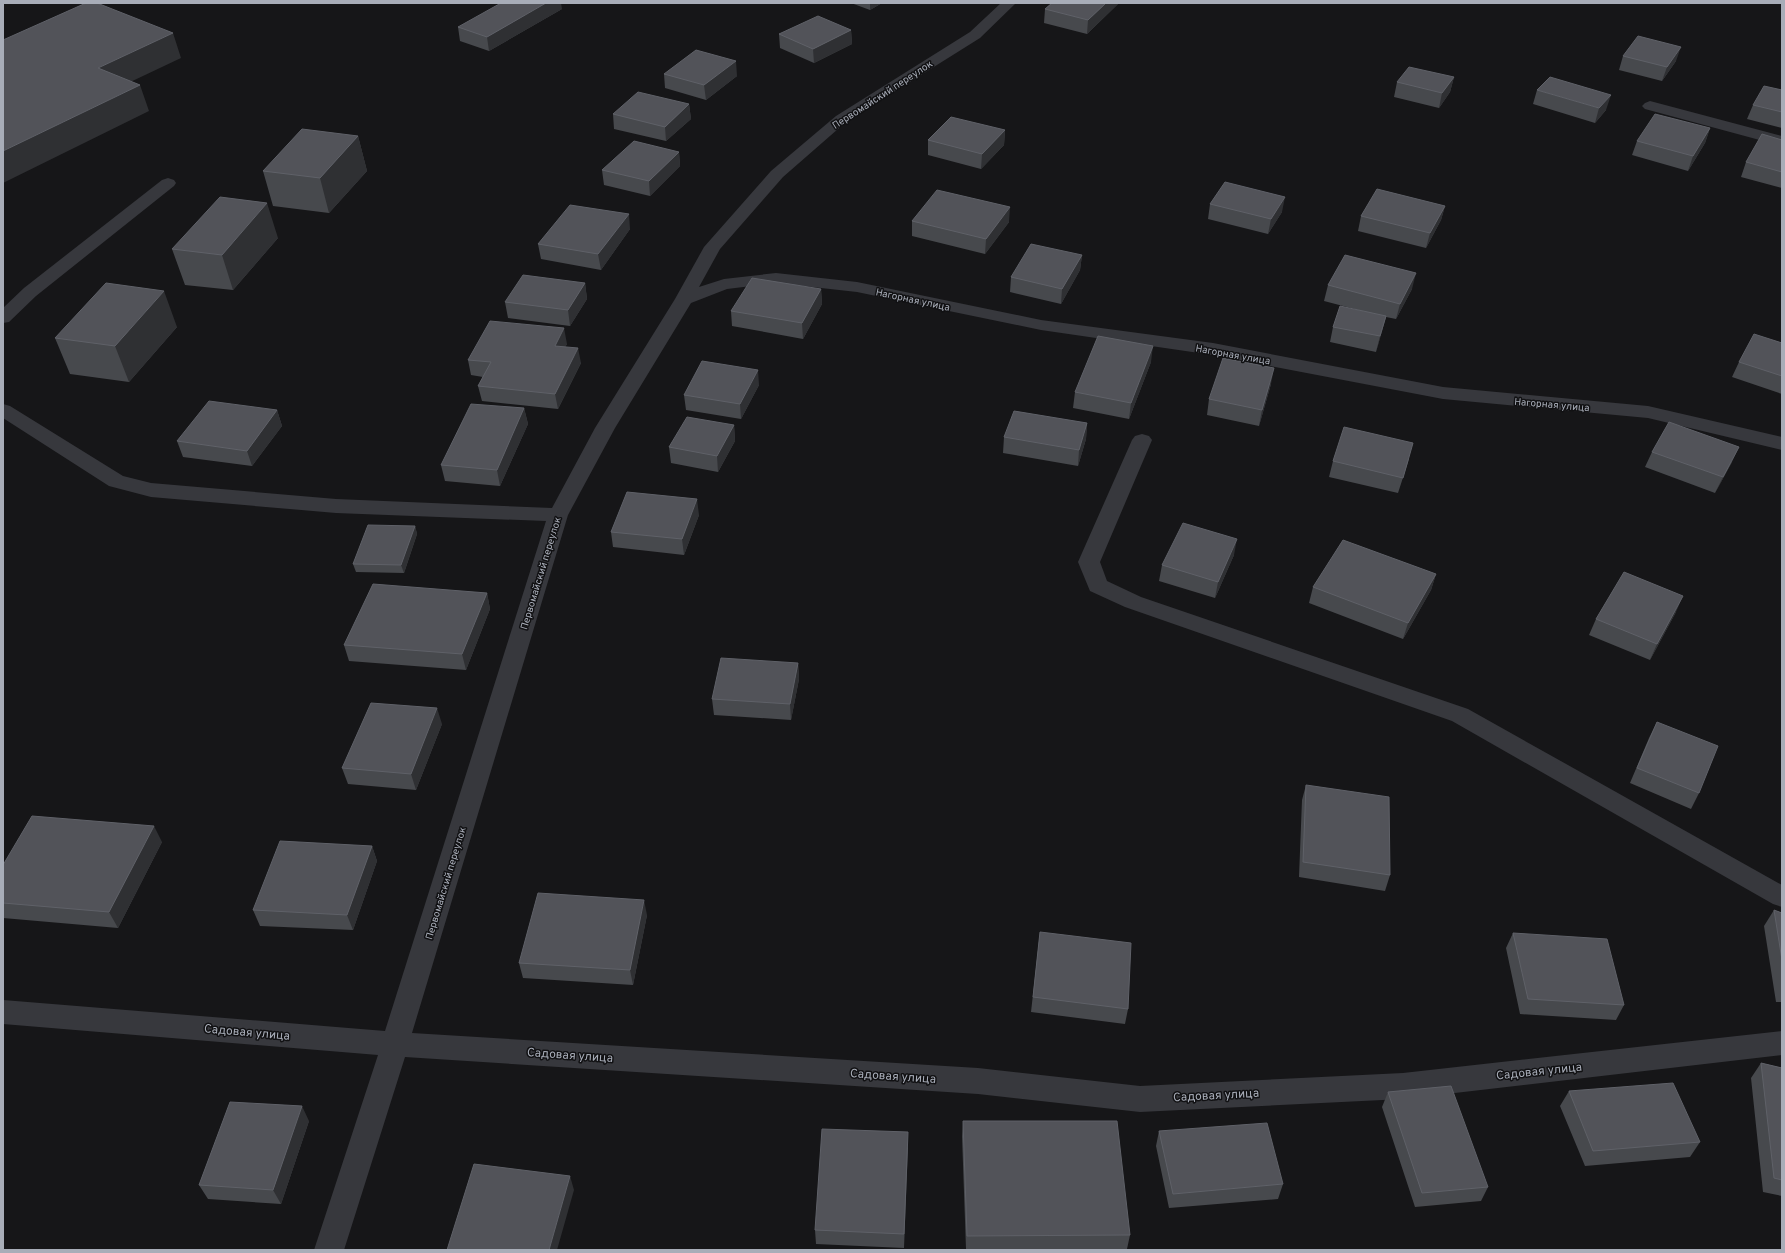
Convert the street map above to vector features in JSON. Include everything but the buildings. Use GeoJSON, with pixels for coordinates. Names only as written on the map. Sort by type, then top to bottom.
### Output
{"type":"FeatureCollection","features":[{"type":"Feature","properties":{"kind":"street","name":"Первомайский переулок"},"geometry":{"type":"LineString","coordinates":[[329,1250],[395,1044],[558,515],[605,428],[684,299],[713,247],[777,174],[841,119],[975,35],[1009,3]]}},
{"type":"Feature","properties":{"kind":"street"},"geometry":{"type":"LineString","coordinates":[[1650,106],[1782,141]]}},
{"type":"Feature","properties":{"kind":"street"},"geometry":{"type":"LineString","coordinates":[[3,318],[30,292],[168,183]]}},
{"type":"Feature","properties":{"kind":"street","name":"Нагорная улица"},"geometry":{"type":"LineString","coordinates":[[684,299],[724,284],[776,278],[857,287],[1041,325],[1213,349],[1443,393],[1648,412],[1782,444]]}},
{"type":"Feature","properties":{"kind":"street"},"geometry":{"type":"LineString","coordinates":[[3,410],[116,481],[151,490],[336,506],[558,515]]}},
{"type":"Feature","properties":{"kind":"street"},"geometry":{"type":"LineString","coordinates":[[1142,440],[1089,562],[1098,586],[1133,602],[1460,715],[1782,897]]}},
{"type":"Feature","properties":{"kind":"street","name":"Садовая улица"},"geometry":{"type":"LineString","coordinates":[[3,1012],[395,1044],[978,1081],[1140,1099],[1403,1086],[1782,1043]]}}]}
